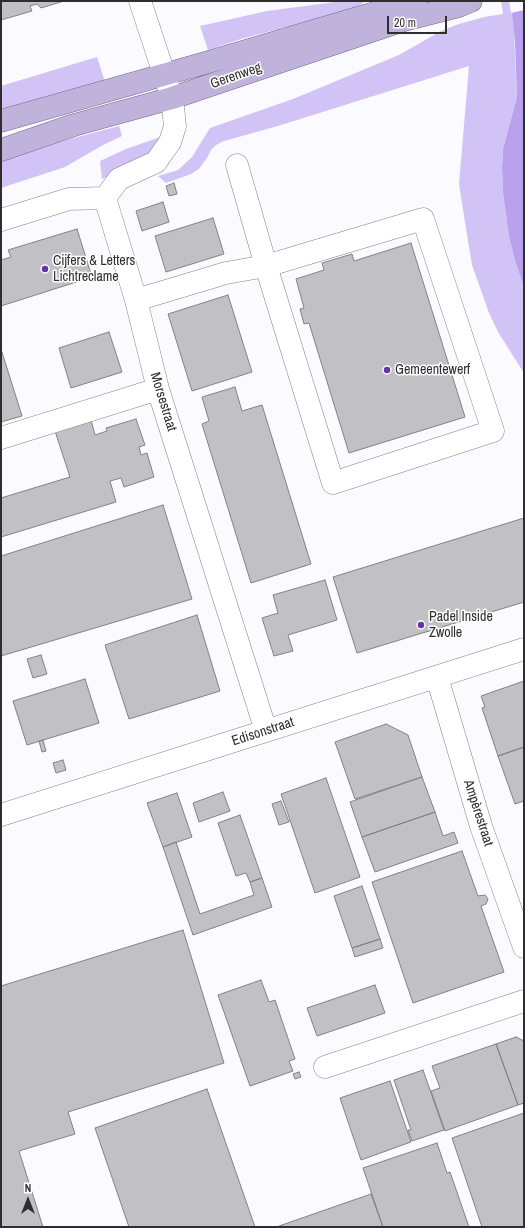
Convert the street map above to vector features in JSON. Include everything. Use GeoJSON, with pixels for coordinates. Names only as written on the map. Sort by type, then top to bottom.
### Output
{"type":"FeatureCollection","features":[{"type":"Feature","properties":{"kind":"main road","name":"Gerenweg"},"geometry":{"type":"LineString","coordinates":[[1,121],[416,1]]}},
{"type":"Feature","properties":{"kind":"main road","name":"Gerenweg"},"geometry":{"type":"LineString","coordinates":[[1,150],[74,125],[172,98],[404,20],[471,1]]}},
{"type":"Feature","properties":{"kind":"street"},"geometry":{"type":"LineString","coordinates":[[1,220],[70,199],[105,198],[119,179],[156,162],[170,142],[175,126],[172,98],[140,1]]}},
{"type":"Feature","properties":{"kind":"street"},"geometry":{"type":"LineString","coordinates":[[136,300],[226,273],[266,266],[423,219],[493,431],[333,483],[266,266],[237,165]]}},
{"type":"Feature","properties":{"kind":"street","name":"Morsestraat"},"geometry":{"type":"LineString","coordinates":[[105,198],[136,300],[158,389],[266,731]]}},
{"type":"Feature","properties":{"kind":"street"},"geometry":{"type":"LineString","coordinates":[[1,438],[158,389]]}},
{"type":"Feature","properties":{"kind":"street","name":"Edisonstraat"},"geometry":{"type":"LineString","coordinates":[[1,815],[524,649]]}},
{"type":"Feature","properties":{"kind":"street","name":"Ampèrestraat"},"geometry":{"type":"LineString","coordinates":[[437,677],[481,826],[524,947]]}},
{"type":"Feature","properties":{"kind":"street"},"geometry":{"type":"LineString","coordinates":[[325,1066],[524,1001]]}},
{"type":"Feature","properties":{"kind":"shaded area"},"geometry":{"type":"Polygon","coordinates":[[[343,1],[365,1],[355,9],[241,39],[208,50],[200,26],[267,11],[343,1]]]}},
{"type":"Feature","properties":{"kind":"shaded area"},"geometry":{"type":"Polygon","coordinates":[[[501,1],[511,1],[513,12],[517,97],[503,149],[502,168],[503,193],[509,237],[524,287],[524,373],[498,332],[489,313],[472,265],[459,184],[469,66],[278,126],[224,141],[216,145],[211,150],[199,169],[191,174],[166,183],[158,176],[178,170],[192,157],[210,128],[293,99],[399,55],[441,31],[484,17],[503,14],[501,1]]]}},
{"type":"Feature","properties":{"kind":"shaded area"},"geometry":{"type":"Polygon","coordinates":[[[511,1],[524,1],[524,287],[509,237],[503,193],[503,149],[517,97],[515,43],[511,1]]]}},
{"type":"Feature","properties":{"kind":"shaded area"},"geometry":{"type":"Polygon","coordinates":[[[97,57],[105,82],[1,114],[1,86],[97,57]]]}},
{"type":"Feature","properties":{"kind":"shaded area"},"geometry":{"type":"Polygon","coordinates":[[[119,126],[122,136],[65,167],[1,188],[1,161],[70,139],[119,126]]]}},
{"type":"Feature","properties":{"kind":"shaded area"},"geometry":{"type":"Polygon","coordinates":[[[163,136],[154,159],[102,179],[100,161],[126,149],[163,136]]]}},
{"type":"Feature","properties":{"kind":"pier"},"geometry":{"type":"Polygon","coordinates":[[[509,1],[524,1],[524,10],[511,13],[509,1]]]}},
{"type":"Feature","properties":{"kind":"building"},"geometry":{"type":"Polygon","coordinates":[[[1,1],[64,1],[41,8],[37,4],[30,6],[32,11],[1,20],[1,1]]]}},
{"type":"Feature","properties":{"kind":"building"},"geometry":{"type":"Polygon","coordinates":[[[174,183],[177,194],[169,196],[166,186],[174,183]]]}},
{"type":"Feature","properties":{"kind":"building"},"geometry":{"type":"Polygon","coordinates":[[[163,202],[169,222],[142,231],[136,211],[163,202]]]}},
{"type":"Feature","properties":{"kind":"building"},"geometry":{"type":"Polygon","coordinates":[[[213,218],[224,254],[166,272],[155,236],[213,218]]]}},
{"type":"Feature","properties":{"kind":"building","name":"Cijfers & Letters Lichtreclame"},"geometry":{"type":"Polygon","coordinates":[[[77,229],[92,277],[1,306],[1,260],[11,257],[8,250],[77,229]]]}},
{"type":"Feature","properties":{"kind":"building","name":"Gemeentewerf"},"geometry":{"type":"Polygon","coordinates":[[[411,243],[465,417],[349,453],[309,323],[304,324],[300,309],[304,308],[296,279],[324,270],[322,263],[352,254],[354,261],[411,243]]]}},
{"type":"Feature","properties":{"kind":"building"},"geometry":{"type":"Polygon","coordinates":[[[228,295],[252,372],[192,391],[168,314],[228,295]]]}},
{"type":"Feature","properties":{"kind":"building"},"geometry":{"type":"Polygon","coordinates":[[[109,332],[122,372],[71,388],[59,348],[109,332]]]}},
{"type":"Feature","properties":{"kind":"building"},"geometry":{"type":"Polygon","coordinates":[[[1,349],[22,416],[1,422],[1,349]]]}},
{"type":"Feature","properties":{"kind":"building"},"geometry":{"type":"Polygon","coordinates":[[[235,387],[242,411],[262,405],[311,564],[251,583],[202,424],[209,421],[202,397],[235,387]]]}},
{"type":"Feature","properties":{"kind":"building"},"geometry":{"type":"Polygon","coordinates":[[[136,419],[145,445],[139,447],[141,455],[147,453],[154,477],[124,487],[121,478],[110,481],[116,502],[1,537],[1,498],[70,477],[55,431],[91,420],[95,435],[107,431],[106,428],[136,419]]]}},
{"type":"Feature","properties":{"kind":"building"},"geometry":{"type":"Polygon","coordinates":[[[163,505],[192,599],[1,656],[1,556],[163,505]]]}},
{"type":"Feature","properties":{"kind":"building"},"geometry":{"type":"Polygon","coordinates":[[[524,518],[524,602],[357,653],[333,577],[524,518]]]}},
{"type":"Feature","properties":{"kind":"building"},"geometry":{"type":"Polygon","coordinates":[[[325,580],[337,620],[288,635],[293,651],[274,656],[262,618],[278,613],[273,595],[325,580]]]}},
{"type":"Feature","properties":{"kind":"building"},"geometry":{"type":"Polygon","coordinates":[[[197,615],[220,691],[129,719],[105,645],[197,615]]]}},
{"type":"Feature","properties":{"kind":"building"},"geometry":{"type":"Polygon","coordinates":[[[41,655],[47,674],[33,678],[27,659],[41,655]]]}},
{"type":"Feature","properties":{"kind":"building"},"geometry":{"type":"Polygon","coordinates":[[[85,679],[99,723],[27,745],[13,701],[85,679]]]}},
{"type":"Feature","properties":{"kind":"building"},"geometry":{"type":"Polygon","coordinates":[[[524,681],[524,747],[498,756],[482,708],[485,707],[481,696],[524,681]]]}},
{"type":"Feature","properties":{"kind":"building"},"geometry":{"type":"Polygon","coordinates":[[[386,724],[408,735],[422,777],[355,799],[335,742],[386,724]]]}},
{"type":"Feature","properties":{"kind":"building"},"geometry":{"type":"Polygon","coordinates":[[[43,740],[46,751],[42,752],[39,741],[43,740]]]}},
{"type":"Feature","properties":{"kind":"building"},"geometry":{"type":"Polygon","coordinates":[[[524,747],[524,801],[515,804],[498,756],[524,747]]]}},
{"type":"Feature","properties":{"kind":"building"},"geometry":{"type":"Polygon","coordinates":[[[63,760],[66,770],[56,773],[53,763],[63,760]]]}},
{"type":"Feature","properties":{"kind":"building"},"geometry":{"type":"Polygon","coordinates":[[[422,777],[435,812],[362,837],[350,802],[422,777]]]}},
{"type":"Feature","properties":{"kind":"building"},"geometry":{"type":"Polygon","coordinates":[[[326,778],[360,877],[315,893],[281,794],[326,778]]]}},
{"type":"Feature","properties":{"kind":"building"},"geometry":{"type":"Polygon","coordinates":[[[223,792],[230,811],[199,822],[193,803],[223,792]]]}},
{"type":"Feature","properties":{"kind":"building"},"geometry":{"type":"Polygon","coordinates":[[[177,793],[192,837],[163,847],[147,803],[177,793]]]}},
{"type":"Feature","properties":{"kind":"building"},"geometry":{"type":"Polygon","coordinates":[[[281,801],[289,822],[279,825],[272,804],[281,801]]]}},
{"type":"Feature","properties":{"kind":"building"},"geometry":{"type":"Polygon","coordinates":[[[435,812],[443,836],[454,832],[458,843],[375,872],[362,837],[435,812]]]}},
{"type":"Feature","properties":{"kind":"building"},"geometry":{"type":"Polygon","coordinates":[[[240,815],[262,878],[250,882],[246,873],[236,876],[218,823],[240,815]]]}},
{"type":"Feature","properties":{"kind":"building"},"geometry":{"type":"Polygon","coordinates":[[[176,842],[200,914],[254,895],[250,882],[262,878],[272,907],[193,935],[163,847],[176,842]]]}},
{"type":"Feature","properties":{"kind":"building"},"geometry":{"type":"Polygon","coordinates":[[[462,851],[478,896],[485,895],[488,899],[486,904],[481,906],[504,972],[413,1003],[372,882],[462,851]]]}},
{"type":"Feature","properties":{"kind":"building"},"geometry":{"type":"Polygon","coordinates":[[[362,886],[380,939],[352,948],[334,896],[362,886]]]}},
{"type":"Feature","properties":{"kind":"building"},"geometry":{"type":"Polygon","coordinates":[[[183,930],[224,1063],[68,1112],[75,1134],[19,1151],[43,1227],[1,1227],[1,986],[183,930]]]}},
{"type":"Feature","properties":{"kind":"building"},"geometry":{"type":"Polygon","coordinates":[[[380,939],[383,948],[355,957],[352,948],[380,939]]]}},
{"type":"Feature","properties":{"kind":"building"},"geometry":{"type":"Polygon","coordinates":[[[261,980],[269,1002],[275,1000],[295,1059],[289,1061],[293,1071],[250,1086],[218,995],[261,980]]]}},
{"type":"Feature","properties":{"kind":"building"},"geometry":{"type":"Polygon","coordinates":[[[375,985],[385,1013],[317,1036],[307,1008],[375,985]]]}},
{"type":"Feature","properties":{"kind":"building"},"geometry":{"type":"Polygon","coordinates":[[[516,1037],[524,1041],[524,1103],[518,1105],[496,1044],[516,1037]]]}},
{"type":"Feature","properties":{"kind":"building"},"geometry":{"type":"Polygon","coordinates":[[[496,1044],[518,1105],[445,1131],[431,1091],[440,1088],[432,1066],[496,1044]]]}},
{"type":"Feature","properties":{"kind":"building"},"geometry":{"type":"Polygon","coordinates":[[[423,1070],[444,1130],[412,1141],[408,1130],[411,1130],[394,1080],[423,1070]]]}},
{"type":"Feature","properties":{"kind":"building"},"geometry":{"type":"Polygon","coordinates":[[[299,1072],[301,1077],[295,1079],[293,1074],[299,1072]]]}},
{"type":"Feature","properties":{"kind":"building"},"geometry":{"type":"Polygon","coordinates":[[[390,1081],[411,1142],[361,1160],[340,1098],[390,1081]]]}},
{"type":"Feature","properties":{"kind":"building"},"geometry":{"type":"Polygon","coordinates":[[[207,1089],[255,1227],[129,1227],[95,1128],[207,1089]]]}},
{"type":"Feature","properties":{"kind":"building"},"geometry":{"type":"Polygon","coordinates":[[[524,1113],[524,1227],[482,1227],[452,1138],[524,1113]]]}},
{"type":"Feature","properties":{"kind":"building"},"geometry":{"type":"Polygon","coordinates":[[[437,1143],[447,1173],[450,1172],[469,1227],[383,1227],[363,1168],[437,1143]]]}},
{"type":"Feature","properties":{"kind":"building"},"geometry":{"type":"Polygon","coordinates":[[[371,1194],[383,1227],[279,1226],[371,1194]]]}},
{"type":"Feature","properties":{"kind":"place","name":"Cijfers & Letters Lichtreclame"},"geometry":{"type":"Point","coordinates":[45,269]}},
{"type":"Feature","properties":{"kind":"place","name":"Gemeentewerf"},"geometry":{"type":"Point","coordinates":[387,370]}},
{"type":"Feature","properties":{"kind":"place","name":"Padel Inside Zwolle"},"geometry":{"type":"Point","coordinates":[421,625]}}]}
